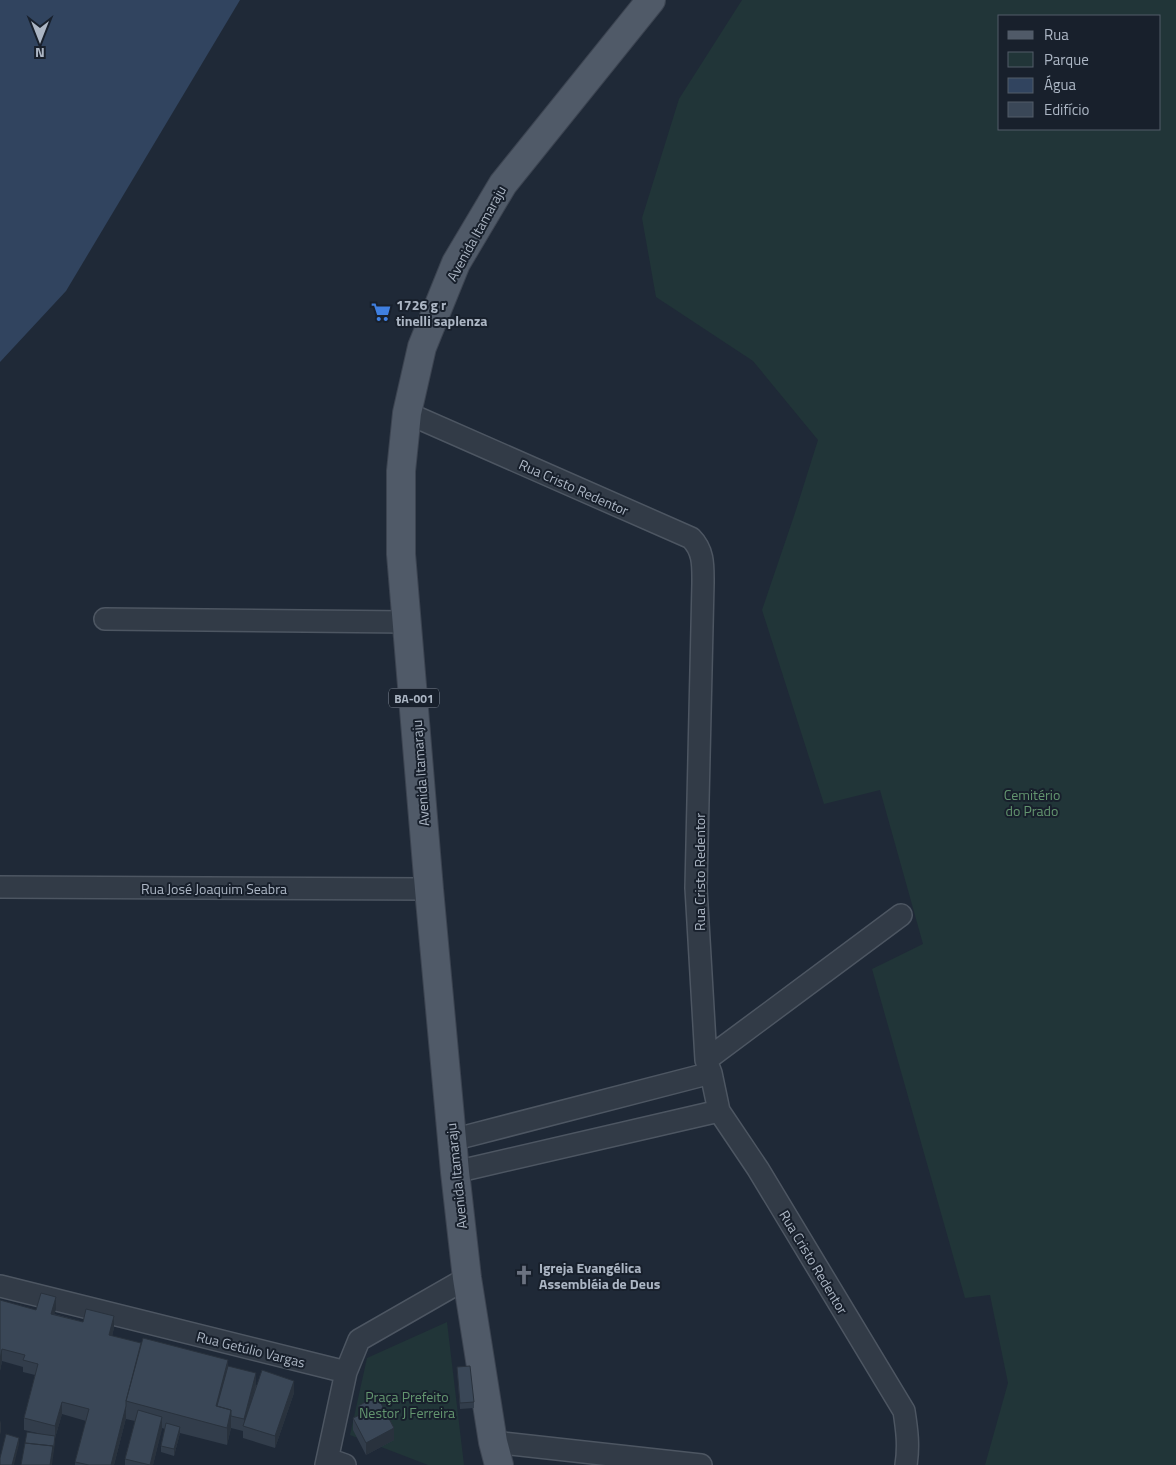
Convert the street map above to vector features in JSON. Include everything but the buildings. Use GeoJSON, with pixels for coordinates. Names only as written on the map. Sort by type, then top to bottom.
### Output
{"type":"FeatureCollection","features":[{"type":"Feature","properties":{"kind":"main road","name":"Avenida Itamaraju"},"geometry":{"type":"LineString","coordinates":[[496,1454],[468,1278],[455,1172],[429,889],[401,554],[401,471],[407,413],[422,347],[436,308],[461,255],[503,184],[651,0]]}},
{"type":"Feature","properties":{"kind":"street","name":"Rua Cristo Redentor"},"geometry":{"type":"LineString","coordinates":[[407,413],[691,538],[698,545],[702,556],[703,584],[696,888],[708,1067],[719,1111],[758,1169],[904,1411],[908,1431],[906,1465]]}},
{"type":"Feature","properties":{"kind":"street"},"geometry":{"type":"LineString","coordinates":[[105,619],[408,622]]}},
{"type":"Feature","properties":{"kind":"street","name":"Rua José Joaquim Seabra"},"geometry":{"type":"LineString","coordinates":[[0,887],[429,889]]}},
{"type":"Feature","properties":{"kind":"street"},"geometry":{"type":"LineString","coordinates":[[452,1140],[708,1067],[901,915]]}},
{"type":"Feature","properties":{"kind":"street"},"geometry":{"type":"LineString","coordinates":[[455,1172],[719,1111]]}},
{"type":"Feature","properties":{"kind":"street"},"geometry":{"type":"LineString","coordinates":[[333,1463],[346,1372],[359,1340],[468,1278]]}},
{"type":"Feature","properties":{"kind":"street","name":"Rua Getúlio Vargas"},"geometry":{"type":"LineString","coordinates":[[0,1286],[346,1372]]}},
{"type":"Feature","properties":{"kind":"street"},"geometry":{"type":"LineString","coordinates":[[496,1454],[701,1465]]}},
{"type":"Feature","properties":{"kind":"green space","name":"Cemitério do Prado"},"geometry":{"type":"Polygon","coordinates":[[[742,0],[1176,0],[1176,1465],[985,1465],[1008,1383],[990,1295],[965,1298],[872,969],[923,944],[880,790],[824,804],[762,610],[818,440],[753,361],[656,297],[642,218],[679,99],[742,0]]]}},
{"type":"Feature","properties":{"kind":"green space","name":"Praça Prefeito Nestor J Ferreira"},"geometry":{"type":"Polygon","coordinates":[[[447,1322],[464,1465],[428,1465],[350,1435],[367,1358],[447,1322]]]}},
{"type":"Feature","properties":{"kind":"water"},"geometry":{"type":"Polygon","coordinates":[[[0,0],[240,0],[66,291],[0,362],[0,0]]]}},
{"type":"Feature","properties":{"kind":"place","name":"1726 g r tinelli saplenza"},"geometry":{"type":"Point","coordinates":[381,312]}},
{"type":"Feature","properties":{"kind":"place","name":"Igreja Evangélica Assembléia de Deus"},"geometry":{"type":"Point","coordinates":[524,1275]}}]}
